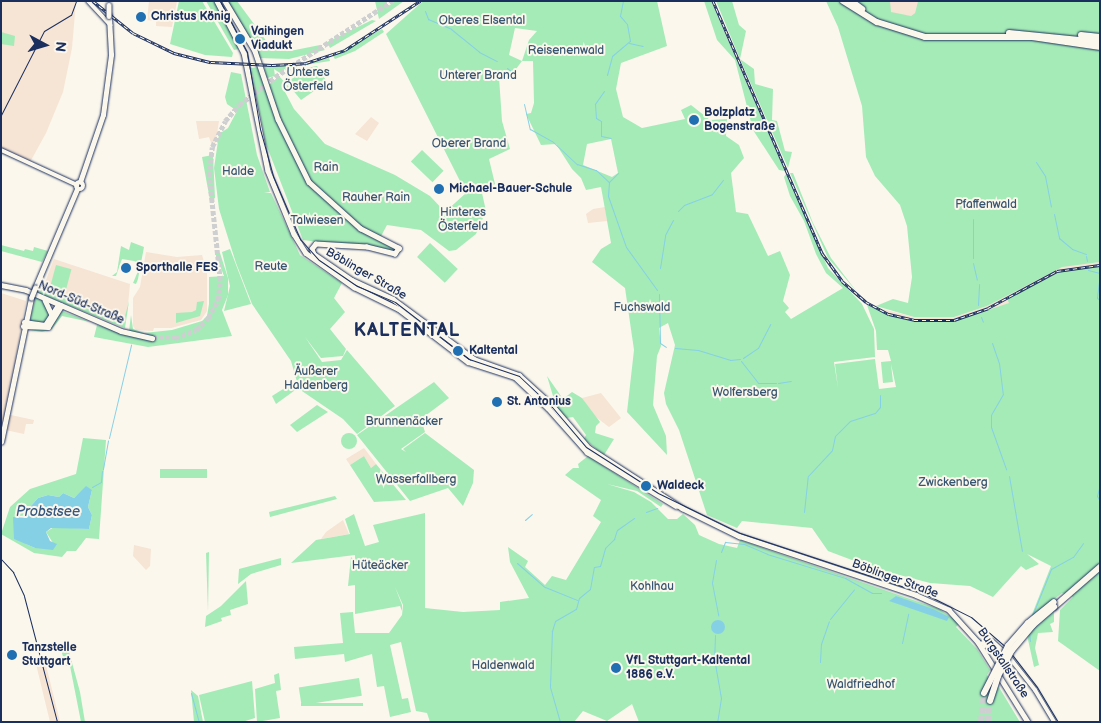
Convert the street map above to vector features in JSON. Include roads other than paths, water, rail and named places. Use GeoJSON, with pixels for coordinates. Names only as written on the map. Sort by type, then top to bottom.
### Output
{"type":"FeatureCollection","features":[{"type":"Feature","properties":{"kind":"highway"},"geometry":{"type":"LineString","coordinates":[[843,1],[877,22],[916,36],[946,39],[1052,39],[1100,47]]}},
{"type":"Feature","properties":{"kind":"highway"},"geometry":{"type":"LineString","coordinates":[[851,1],[881,20],[921,33],[953,36],[1039,33],[1100,37]]}},
{"type":"Feature","properties":{"kind":"highway"},"geometry":{"type":"LineString","coordinates":[[1039,33],[1100,42]]}},
{"type":"Feature","properties":{"kind":"highway"},"geometry":{"type":"LineString","coordinates":[[1052,39],[1100,52]]}},
{"type":"Feature","properties":{"kind":"highway"},"geometry":{"type":"LineString","coordinates":[[990,701],[998,676],[1012,650],[1033,625],[1100,562]]}},
{"type":"Feature","properties":{"kind":"highway"},"geometry":{"type":"LineString","coordinates":[[984,693],[993,669],[1011,641],[1100,567]]}},
{"type":"Feature","properties":{"kind":"main road","name":"Böblinger Straße"},"geometry":{"type":"LineString","coordinates":[[217,1],[244,53],[261,146],[296,239],[318,263],[354,287],[405,313],[468,362],[515,377],[546,405],[587,452],[656,496],[744,540],[922,598],[959,620]]}},
{"type":"Feature","properties":{"kind":"main road","name":"Böblinger Straße"},"geometry":{"type":"LineString","coordinates":[[225,1],[261,65],[278,119],[309,182],[360,228],[376,238],[397,244],[399,248],[395,254],[367,247],[316,244],[312,249],[314,254],[352,280],[393,299],[469,356],[519,375],[552,405],[589,448],[682,508]]}},
{"type":"Feature","properties":{"kind":"main road"},"geometry":{"type":"LineString","coordinates":[[1,442],[24,324],[31,298],[76,197],[103,115],[111,55],[110,25],[107,17],[109,3]]}},
{"type":"Feature","properties":{"kind":"main road","name":"Nord-Süd-Straße"},"geometry":{"type":"LineString","coordinates":[[1,285],[40,296],[121,331],[152,338]]}},
{"type":"Feature","properties":{"kind":"main road"},"geometry":{"type":"LineString","coordinates":[[40,296],[50,306],[52,317]]}},
{"type":"Feature","properties":{"kind":"main road"},"geometry":{"type":"LineString","coordinates":[[24,324],[48,327],[60,306]]}},
{"type":"Feature","properties":{"kind":"main road"},"geometry":{"type":"LineString","coordinates":[[24,324],[43,326],[60,306]]}},
{"type":"Feature","properties":{"kind":"main road","name":"Burgstallstraße"},"geometry":{"type":"LineString","coordinates":[[959,620],[980,646],[1028,721]]}},
{"type":"Feature","properties":{"kind":"street"},"geometry":{"type":"LineString","coordinates":[[88,1],[107,17],[110,25]]}},
{"type":"Feature","properties":{"kind":"street"},"geometry":{"type":"LineString","coordinates":[[1,150],[80,186]]}},
{"type":"Feature","properties":{"kind":"street"},"geometry":{"type":"LineString","coordinates":[[980,646],[990,640],[998,646],[1030,682],[1054,722]]}},
{"type":"Feature","properties":{"kind":"water","name":"Probstsee"},"geometry":{"type":"Polygon","coordinates":[[[86,486],[92,490],[88,507],[92,515],[89,529],[51,528],[46,532],[50,541],[57,544],[53,550],[35,548],[14,539],[13,517],[27,518],[30,507],[38,498],[48,495],[59,497],[63,493],[74,498],[86,486]]]}},
{"type":"Feature","properties":{"kind":"water"},"geometry":{"type":"Polygon","coordinates":[[[896,596],[933,609],[949,617],[947,621],[889,601],[896,596]]]}},
{"type":"Feature","properties":{"kind":"water"},"geometry":{"type":"Polygon","coordinates":[[[715,620],[721,620],[725,627],[721,634],[715,634],[711,630],[711,624],[715,620]]]}},
{"type":"Feature","properties":{"kind":"waterway"},"geometry":{"type":"LineString","coordinates":[[607,75],[612,56],[630,41],[627,24],[620,16],[623,1]]}},
{"type":"Feature","properties":{"kind":"waterway"},"geometry":{"type":"LineString","coordinates":[[425,11],[428,19],[451,29],[479,52],[497,61]]}},
{"type":"Feature","properties":{"kind":"waterway"},"geometry":{"type":"LineString","coordinates":[[629,43],[643,46]]}},
{"type":"Feature","properties":{"kind":"waterway"},"geometry":{"type":"LineString","coordinates":[[507,68],[512,72]]}},
{"type":"Feature","properties":{"kind":"waterway"},"geometry":{"type":"LineString","coordinates":[[604,91],[595,104],[596,118],[601,121],[601,136],[611,138]]}},
{"type":"Feature","properties":{"kind":"waterway"},"geometry":{"type":"LineString","coordinates":[[524,104],[530,129],[553,142],[577,164],[596,170],[609,182]]}},
{"type":"Feature","properties":{"kind":"waterway"},"geometry":{"type":"LineString","coordinates":[[1036,162],[1045,176],[1051,206]]}},
{"type":"Feature","properties":{"kind":"waterway"},"geometry":{"type":"LineString","coordinates":[[618,173],[609,182],[608,196],[626,247],[657,290]]}},
{"type":"Feature","properties":{"kind":"waterway"},"geometry":{"type":"LineString","coordinates":[[678,211],[684,205],[712,194],[723,180]]}},
{"type":"Feature","properties":{"kind":"waterway"},"geometry":{"type":"LineString","coordinates":[[1054,214],[1059,238],[1072,249],[1086,254]]}},
{"type":"Feature","properties":{"kind":"waterway"},"geometry":{"type":"LineString","coordinates":[[973,219],[973,258]]}},
{"type":"Feature","properties":{"kind":"waterway"},"geometry":{"type":"LineString","coordinates":[[660,268],[665,235],[673,220]]}},
{"type":"Feature","properties":{"kind":"waterway"},"geometry":{"type":"LineString","coordinates":[[1086,256],[1087,261]]}},
{"type":"Feature","properties":{"kind":"waterway"},"geometry":{"type":"LineString","coordinates":[[973,263],[977,280]]}},
{"type":"Feature","properties":{"kind":"waterway"},"geometry":{"type":"LineString","coordinates":[[1088,270],[1100,273],[1097,298],[1100,300]]}},
{"type":"Feature","properties":{"kind":"waterway"},"geometry":{"type":"LineString","coordinates":[[978,305],[979,284]]}},
{"type":"Feature","properties":{"kind":"waterway"},"geometry":{"type":"LineString","coordinates":[[659,294],[660,343],[666,347]]}},
{"type":"Feature","properties":{"kind":"waterway"},"geometry":{"type":"LineString","coordinates":[[981,317],[983,322]]}},
{"type":"Feature","properties":{"kind":"waterway"},"geometry":{"type":"LineString","coordinates":[[743,358],[758,348],[770,324]]}},
{"type":"Feature","properties":{"kind":"waterway"},"geometry":{"type":"LineString","coordinates":[[992,343],[999,363],[1003,394],[991,415],[991,427],[1006,469]]}},
{"type":"Feature","properties":{"kind":"waterway"},"geometry":{"type":"LineString","coordinates":[[109,438],[131,345]]}},
{"type":"Feature","properties":{"kind":"waterway"},"geometry":{"type":"LineString","coordinates":[[675,348],[698,350],[730,360],[740,359]]}},
{"type":"Feature","properties":{"kind":"waterway"},"geometry":{"type":"LineString","coordinates":[[741,361],[758,383],[776,383]]}},
{"type":"Feature","properties":{"kind":"waterway"},"geometry":{"type":"LineString","coordinates":[[778,383],[791,381]]}},
{"type":"Feature","properties":{"kind":"waterway"},"geometry":{"type":"LineString","coordinates":[[804,512],[808,476],[832,450],[835,436],[850,421],[875,413],[880,407],[880,395]]}},
{"type":"Feature","properties":{"kind":"waterway"},"geometry":{"type":"LineString","coordinates":[[103,469],[108,440]]}},
{"type":"Feature","properties":{"kind":"waterway"},"geometry":{"type":"LineString","coordinates":[[1100,459],[1100,470]]}},
{"type":"Feature","properties":{"kind":"waterway"},"geometry":{"type":"LineString","coordinates":[[92,487],[101,482],[102,471]]}},
{"type":"Feature","properties":{"kind":"waterway"},"geometry":{"type":"LineString","coordinates":[[1009,476],[1022,551]]}},
{"type":"Feature","properties":{"kind":"waterway"},"geometry":{"type":"LineString","coordinates":[[1100,484],[1097,496],[1100,501]]}},
{"type":"Feature","properties":{"kind":"waterway"},"geometry":{"type":"LineString","coordinates":[[646,512],[657,508]]}},
{"type":"Feature","properties":{"kind":"waterway"},"geometry":{"type":"LineString","coordinates":[[525,520],[532,514]]}},
{"type":"Feature","properties":{"kind":"waterway"},"geometry":{"type":"LineString","coordinates":[[560,722],[550,687],[552,631],[555,621],[576,609],[579,598],[590,589],[594,567],[600,566],[605,548],[614,539],[617,530],[634,518]]}},
{"type":"Feature","properties":{"kind":"waterway"},"geometry":{"type":"LineString","coordinates":[[721,552],[725,542],[744,544],[767,554],[845,578],[872,593],[881,593]]}},
{"type":"Feature","properties":{"kind":"waterway"},"geometry":{"type":"LineString","coordinates":[[1032,616],[1051,569],[1073,557],[1083,543]]}},
{"type":"Feature","properties":{"kind":"waterway"},"geometry":{"type":"LineString","coordinates":[[716,560],[712,583],[718,615]]}},
{"type":"Feature","properties":{"kind":"waterway"},"geometry":{"type":"LineString","coordinates":[[517,563],[545,587],[577,600]]}},
{"type":"Feature","properties":{"kind":"waterway"},"geometry":{"type":"LineString","coordinates":[[830,619],[854,589]]}},
{"type":"Feature","properties":{"kind":"waterway"},"geometry":{"type":"LineString","coordinates":[[902,643],[908,614]]}},
{"type":"Feature","properties":{"kind":"waterway"},"geometry":{"type":"LineString","coordinates":[[820,662],[821,644],[829,621]]}},
{"type":"Feature","properties":{"kind":"waterway"},"geometry":{"type":"LineString","coordinates":[[1029,632],[1030,641]]}},
{"type":"Feature","properties":{"kind":"waterway"},"geometry":{"type":"LineString","coordinates":[[715,635],[714,658],[721,698],[717,722]]}},
{"type":"Feature","properties":{"kind":"waterway"},"geometry":{"type":"LineString","coordinates":[[191,693],[199,722]]}},
{"type":"Feature","properties":{"kind":"tunnel"},"geometry":{"type":"LineString","coordinates":[[152,338],[175,338],[196,330],[208,318],[218,300],[220,280],[209,176],[212,147],[225,121],[239,105],[275,77],[392,1]]}},
{"type":"Feature","properties":{"kind":"tunnel"},"geometry":{"type":"LineString","coordinates":[[981,722],[984,693]]}},
{"type":"Feature","properties":{"kind":"tunnel"},"geometry":{"type":"LineString","coordinates":[[988,722],[990,701]]}},
{"type":"Feature","properties":{"kind":"tram line"},"geometry":{"type":"LineString","coordinates":[[1,115],[44,31],[71,15],[76,1]]}},
{"type":"Feature","properties":{"kind":"tram line"},"geometry":{"type":"LineString","coordinates":[[220,1],[247,52],[260,129],[273,176],[300,239],[319,260],[357,286],[395,302],[469,359],[519,376],[552,407],[586,447],[658,493],[740,533],[925,594],[971,617],[1007,648],[1037,687],[1058,722]]}},
{"type":"Feature","properties":{"kind":"tram line"},"geometry":{"type":"LineString","coordinates":[[1,559],[13,572],[24,596],[57,722]]}},
{"type":"Feature","properties":{"kind":"railway"},"geometry":{"type":"LineString","coordinates":[[93,1],[133,33],[174,53],[211,62],[272,65],[306,63],[345,50],[420,1]]}},
{"type":"Feature","properties":{"kind":"railway"},"geometry":{"type":"LineString","coordinates":[[713,1],[822,253],[842,281],[866,302],[889,314],[914,320],[954,320],[988,308],[1057,271],[1100,265]]}},
{"type":"Feature","properties":{"kind":"place","name":"Christus König"},"geometry":{"type":"Point","coordinates":[141,17]}},
{"type":"Feature","properties":{"kind":"place","name":"Vaihingen Viadukt"},"geometry":{"type":"Point","coordinates":[240,39]}},
{"type":"Feature","properties":{"kind":"place","name":"Bolzplatz Bogenstraße"},"geometry":{"type":"Point","coordinates":[694,120]}},
{"type":"Feature","properties":{"kind":"place","name":"Michael-Bauer-Schule"},"geometry":{"type":"Point","coordinates":[439,189]}},
{"type":"Feature","properties":{"kind":"place","name":"Sporthalle FES"},"geometry":{"type":"Point","coordinates":[126,268]}},
{"type":"Feature","properties":{"kind":"place","name":"Kaltental"},"geometry":{"type":"Point","coordinates":[458,351]}},
{"type":"Feature","properties":{"kind":"place","name":"St. Antonius"},"geometry":{"type":"Point","coordinates":[497,402]}},
{"type":"Feature","properties":{"kind":"place","name":"Waldeck"},"geometry":{"type":"Point","coordinates":[646,486]}},
{"type":"Feature","properties":{"kind":"place","name":"Tanzstelle Stuttgart"},"geometry":{"type":"Point","coordinates":[12,655]}},
{"type":"Feature","properties":{"kind":"place","name":"VfL Stuttgart-Kaltental 1886 e.V."},"geometry":{"type":"Point","coordinates":[616,668]}},
{"type":"Feature","properties":{"kind":"district","name":"KALTENTAL"},"geometry":{"type":"Point","coordinates":[407,331]}},
{"type":"Feature","properties":{"kind":"park label","name":"Oberes Elsental"},"geometry":{"type":"Point","coordinates":[482,21]}},
{"type":"Feature","properties":{"kind":"park label","name":"Reisenenwald"},"geometry":{"type":"Point","coordinates":[566,51]}},
{"type":"Feature","properties":{"kind":"park label","name":"Unterer Brand"},"geometry":{"type":"Point","coordinates":[478,76]}},
{"type":"Feature","properties":{"kind":"park label","name":"Unteres Österfeld"},"geometry":{"type":"Point","coordinates":[308,80]}},
{"type":"Feature","properties":{"kind":"park label","name":"Oberer Brand"},"geometry":{"type":"Point","coordinates":[469,144]}},
{"type":"Feature","properties":{"kind":"park label","name":"Rain"},"geometry":{"type":"Point","coordinates":[326,168]}},
{"type":"Feature","properties":{"kind":"park label","name":"Halde"},"geometry":{"type":"Point","coordinates":[238,172]}},
{"type":"Feature","properties":{"kind":"park label","name":"Rauher Rain"},"geometry":{"type":"Point","coordinates":[376,198]}},
{"type":"Feature","properties":{"kind":"park label","name":"Pfaffenwald"},"geometry":{"type":"Point","coordinates":[986,205]}},
{"type":"Feature","properties":{"kind":"park label","name":"Hinteres Österfeld"},"geometry":{"type":"Point","coordinates":[463,220]}},
{"type":"Feature","properties":{"kind":"park label","name":"Talwiesen"},"geometry":{"type":"Point","coordinates":[317,221]}},
{"type":"Feature","properties":{"kind":"park label","name":"Reute"},"geometry":{"type":"Point","coordinates":[271,267]}},
{"type":"Feature","properties":{"kind":"park label","name":"Fuchswald"},"geometry":{"type":"Point","coordinates":[642,308]}},
{"type":"Feature","properties":{"kind":"park label","name":"Äußerer Haldenberg"},"geometry":{"type":"Point","coordinates":[316,379]}},
{"type":"Feature","properties":{"kind":"park label","name":"Wolfersberg"},"geometry":{"type":"Point","coordinates":[745,393]}},
{"type":"Feature","properties":{"kind":"park label","name":"Brunnenäcker"},"geometry":{"type":"Point","coordinates":[404,422]}},
{"type":"Feature","properties":{"kind":"park label","name":"Wasserfallberg"},"geometry":{"type":"Point","coordinates":[416,480]}},
{"type":"Feature","properties":{"kind":"park label","name":"Zwickenberg"},"geometry":{"type":"Point","coordinates":[953,483]}},
{"type":"Feature","properties":{"kind":"park label","name":"Hüteäcker"},"geometry":{"type":"Point","coordinates":[380,566]}},
{"type":"Feature","properties":{"kind":"park label","name":"Kohlhau"},"geometry":{"type":"Point","coordinates":[652,587]}},
{"type":"Feature","properties":{"kind":"park label","name":"Haldenwald"},"geometry":{"type":"Point","coordinates":[503,666]}},
{"type":"Feature","properties":{"kind":"park label","name":"Waldfriedhof"},"geometry":{"type":"Point","coordinates":[861,685]}}]}
